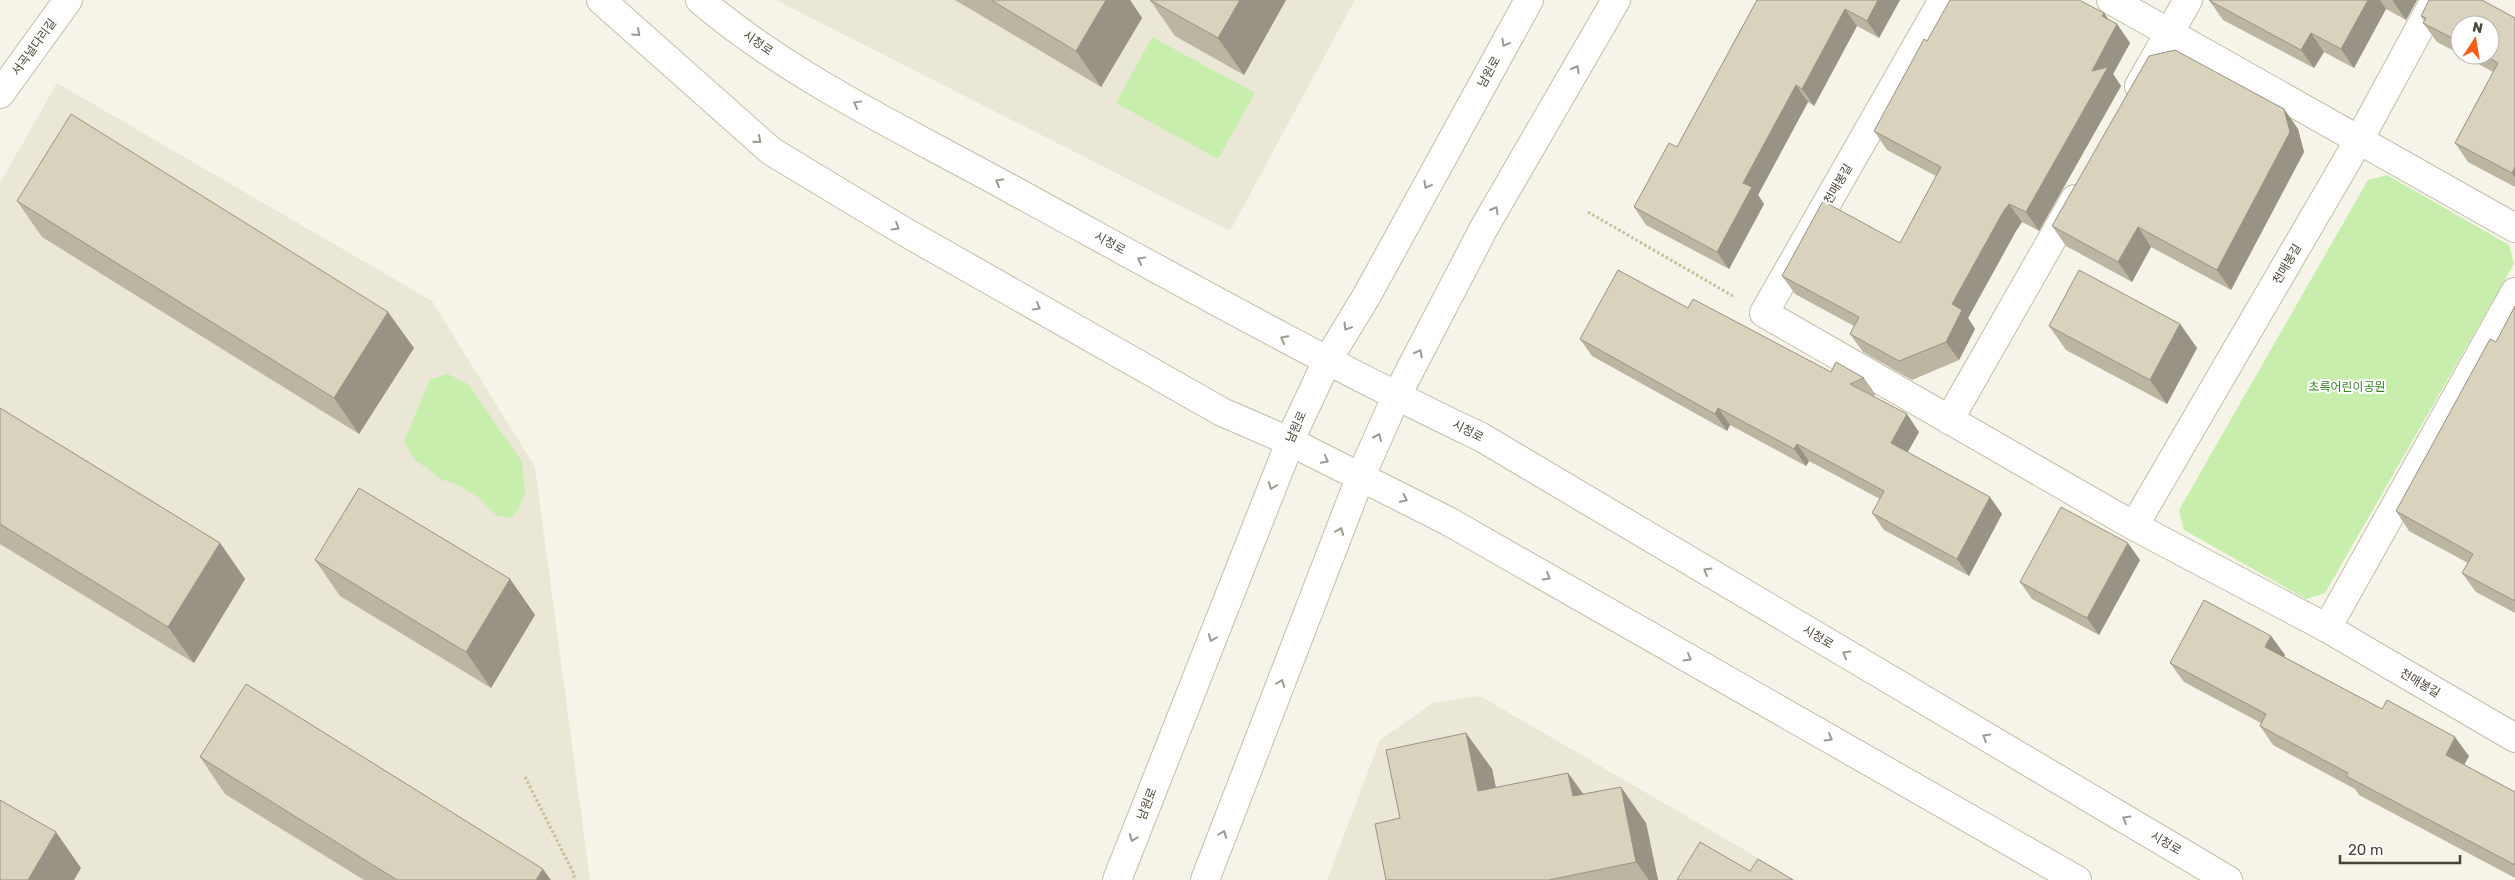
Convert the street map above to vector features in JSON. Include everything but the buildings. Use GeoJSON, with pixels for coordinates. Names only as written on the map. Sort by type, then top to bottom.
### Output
{"type":"FeatureCollection","features":[{"type":"Feature","properties":{"kind":"street","name":"서곡널다리길"},"geometry":{"type":"LineString","coordinates":[[0,94],[68,0]]}},
{"type":"Feature","properties":{"kind":"street"},"geometry":{"type":"LineString","coordinates":[[600,0],[771,151],[900,230],[1222,412],[1289,441],[1448,521],[2077,880]]}},
{"type":"Feature","properties":{"kind":"street","name":"시청로"},"geometry":{"type":"LineString","coordinates":[[700,0],[790,66],[1327,362],[1481,437],[2228,880]]}},
{"type":"Feature","properties":{"kind":"street","name":"남원로"},"geometry":{"type":"LineString","coordinates":[[1116,880],[1289,441],[1327,362],[1366,296],[1529,0]]}},
{"type":"Feature","properties":{"kind":"street"},"geometry":{"type":"LineString","coordinates":[[1206,880],[1360,478],[1396,397],[1486,226],[1616,0]]}},
{"type":"Feature","properties":{"kind":"street","name":"천매봉길"},"geometry":{"type":"LineString","coordinates":[[1943,0],[1764,314],[2134,526],[2327,628],[2514,736]]}},
{"type":"Feature","properties":{"kind":"street"},"geometry":{"type":"LineString","coordinates":[[2111,0],[2515,228]]}},
{"type":"Feature","properties":{"kind":"street"},"geometry":{"type":"LineString","coordinates":[[2125,110],[2188,0]]}},
{"type":"Feature","properties":{"kind":"street","name":"천매봉길"},"geometry":{"type":"LineString","coordinates":[[2134,526],[2359,140],[2435,0]]}},
{"type":"Feature","properties":{"kind":"street"},"geometry":{"type":"LineString","coordinates":[[1949,420],[2086,179]]}},
{"type":"Feature","properties":{"kind":"street"},"geometry":{"type":"LineString","coordinates":[[2327,628],[2515,292]]}},
{"type":"Feature","properties":{"kind":"path"},"geometry":{"type":"LineString","coordinates":[[1588,212],[1764,314]]}},
{"type":"Feature","properties":{"kind":"path"},"geometry":{"type":"LineString","coordinates":[[525,777],[574,874],[574,880]]}},
{"type":"Feature","properties":{"kind":"shaded area"},"geometry":{"type":"Polygon","coordinates":[[[776,0],[1355,0],[1230,231],[776,0]]]}},
{"type":"Feature","properties":{"kind":"shaded area"},"geometry":{"type":"Polygon","coordinates":[[[57,83],[432,301],[535,467],[590,880],[0,880],[0,183],[57,83]]]}},
{"type":"Feature","properties":{"kind":"shaded area"},"geometry":{"type":"Polygon","coordinates":[[[1480,696],[1796,880],[1327,880],[1380,740],[1433,703],[1480,696]]]}},
{"type":"Feature","properties":{"kind":"green space"},"geometry":{"type":"Polygon","coordinates":[[[1152,37],[1255,93],[1218,159],[1116,103],[1152,37]]]}},
{"type":"Feature","properties":{"kind":"green space","name":"초록어린이공원"},"geometry":{"type":"Polygon","coordinates":[[[2387,175],[2509,245],[2514,264],[2325,593],[2306,599],[2184,530],[2179,510],[2368,180],[2387,175]]]}},
{"type":"Feature","properties":{"kind":"green space"},"geometry":{"type":"Polygon","coordinates":[[[448,374],[468,384],[522,462],[525,493],[518,510],[511,518],[497,516],[479,498],[459,485],[443,480],[415,460],[404,442],[430,379],[448,374]]]}}]}
